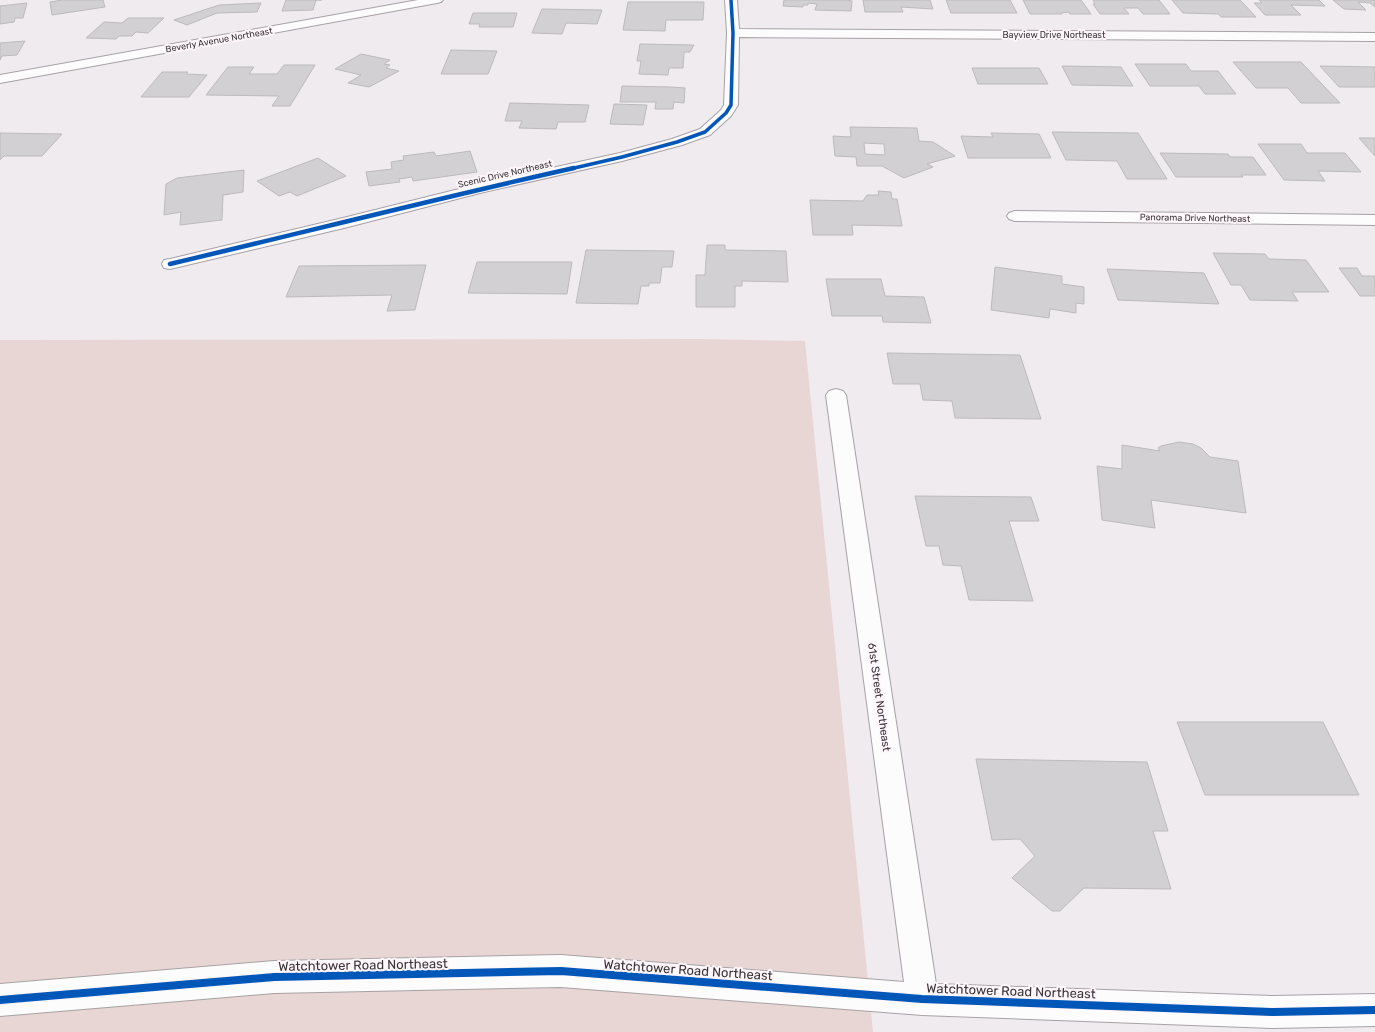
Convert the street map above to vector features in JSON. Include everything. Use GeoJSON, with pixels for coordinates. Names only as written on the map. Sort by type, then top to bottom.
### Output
{"type":"FeatureCollection","features":[{"type":"Feature","properties":{"kind":"street","name":"Beverly Avenue Northeast"},"geometry":{"type":"LineString","coordinates":[[0,79],[437,0]]}},
{"type":"Feature","properties":{"kind":"street","name":"Scenic Drive Northeast"},"geometry":{"type":"LineString","coordinates":[[170,264],[344,223],[482,188],[622,157],[677,142],[705,132],[726,113],[731,104],[733,33],[731,0]]}},
{"type":"Feature","properties":{"kind":"street","name":"Bayview Drive Northeast"},"geometry":{"type":"LineString","coordinates":[[733,33],[1375,36]]}},
{"type":"Feature","properties":{"kind":"street","name":"Panorama Drive Northeast"},"geometry":{"type":"LineString","coordinates":[[1015,216],[1375,220]]}},
{"type":"Feature","properties":{"kind":"street","name":"61st Street Northeast"},"geometry":{"type":"LineString","coordinates":[[836,395],[922,999]]}},
{"type":"Feature","properties":{"kind":"street","name":"Watchtower Road Northeast"},"geometry":{"type":"LineString","coordinates":[[0,1000],[274,977],[561,971],[922,999],[1273,1012],[1375,1010]]}},
{"type":"Feature","properties":{"kind":"shaded area"},"geometry":{"type":"Polygon","coordinates":[[[700,339],[805,341],[873,1032],[0,1032],[0,340],[700,339]]]}},
{"type":"Feature","properties":{"kind":"building"},"geometry":{"type":"Polygon","coordinates":[[[62,0],[103,0],[105,7],[52,15],[50,2],[62,0]]]}},
{"type":"Feature","properties":{"kind":"building"},"geometry":{"type":"Polygon","coordinates":[[[286,0],[316,0],[313,10],[282,11],[286,0]]]}},
{"type":"Feature","properties":{"kind":"building"},"geometry":{"type":"Polygon","coordinates":[[[784,0],[852,1],[851,11],[815,10],[817,4],[808,3],[808,5],[803,5],[803,7],[783,6],[784,0]]]}},
{"type":"Feature","properties":{"kind":"building"},"geometry":{"type":"Polygon","coordinates":[[[863,0],[930,0],[933,9],[901,7],[903,12],[865,12],[863,0]]]}},
{"type":"Feature","properties":{"kind":"building"},"geometry":{"type":"Polygon","coordinates":[[[946,0],[1010,0],[1017,13],[951,13],[946,0]]]}},
{"type":"Feature","properties":{"kind":"building"},"geometry":{"type":"Polygon","coordinates":[[[1023,0],[1081,0],[1091,14],[1070,14],[1069,12],[1061,13],[1062,14],[1030,14],[1023,0]]]}},
{"type":"Feature","properties":{"kind":"building"},"geometry":{"type":"Polygon","coordinates":[[[1093,0],[1159,0],[1170,14],[1143,14],[1138,8],[1124,8],[1129,14],[1100,14],[1093,4],[1095,4],[1093,0]]]}},
{"type":"Feature","properties":{"kind":"building"},"geometry":{"type":"Polygon","coordinates":[[[1172,0],[1240,0],[1256,17],[1221,17],[1218,14],[1183,13],[1172,0]]]}},
{"type":"Feature","properties":{"kind":"building"},"geometry":{"type":"Polygon","coordinates":[[[1259,0],[1319,0],[1325,6],[1291,5],[1301,15],[1265,15],[1254,3],[1262,3],[1259,0]]]}},
{"type":"Feature","properties":{"kind":"building"},"geometry":{"type":"Polygon","coordinates":[[[1333,0],[1375,0],[1375,7],[1370,3],[1358,2],[1366,10],[1344,9],[1333,0]]]}},
{"type":"Feature","properties":{"kind":"building"},"geometry":{"type":"Polygon","coordinates":[[[628,2],[704,2],[703,20],[666,20],[665,31],[623,30],[628,2]]]}},
{"type":"Feature","properties":{"kind":"building"},"geometry":{"type":"Polygon","coordinates":[[[27,3],[23,18],[15,18],[14,22],[0,24],[0,6],[27,3]]]}},
{"type":"Feature","properties":{"kind":"building"},"geometry":{"type":"Polygon","coordinates":[[[261,3],[257,12],[217,13],[187,25],[174,20],[219,5],[261,3]]]}},
{"type":"Feature","properties":{"kind":"building"},"geometry":{"type":"Polygon","coordinates":[[[542,9],[602,10],[597,24],[566,23],[562,34],[532,33],[542,9]]]}},
{"type":"Feature","properties":{"kind":"building"},"geometry":{"type":"Polygon","coordinates":[[[473,13],[517,13],[513,27],[479,27],[480,24],[469,24],[473,13]]]}},
{"type":"Feature","properties":{"kind":"building"},"geometry":{"type":"Polygon","coordinates":[[[128,18],[164,18],[148,33],[136,32],[132,36],[119,36],[116,39],[86,38],[104,22],[122,23],[128,18]]]}},
{"type":"Feature","properties":{"kind":"building"},"geometry":{"type":"Polygon","coordinates":[[[25,41],[17,55],[2,56],[0,60],[0,43],[25,41]]]}},
{"type":"Feature","properties":{"kind":"building"},"geometry":{"type":"Polygon","coordinates":[[[640,44],[694,45],[690,52],[684,52],[683,68],[669,68],[668,75],[639,74],[641,61],[637,61],[640,44]]]}},
{"type":"Feature","properties":{"kind":"building"},"geometry":{"type":"Polygon","coordinates":[[[451,50],[497,51],[488,74],[441,74],[451,50]]]}},
{"type":"Feature","properties":{"kind":"building"},"geometry":{"type":"Polygon","coordinates":[[[361,54],[390,60],[384,64],[390,65],[386,68],[399,71],[369,87],[348,83],[361,75],[335,69],[361,54]]]}},
{"type":"Feature","properties":{"kind":"building"},"geometry":{"type":"Polygon","coordinates":[[[1233,62],[1301,62],[1340,103],[1301,103],[1288,88],[1256,88],[1233,62]]]}},
{"type":"Feature","properties":{"kind":"building"},"geometry":{"type":"Polygon","coordinates":[[[1135,64],[1186,64],[1191,71],[1218,71],[1236,94],[1205,94],[1199,86],[1150,86],[1135,64]]]}},
{"type":"Feature","properties":{"kind":"building"},"geometry":{"type":"Polygon","coordinates":[[[284,65],[315,65],[290,106],[272,106],[279,96],[206,95],[228,67],[254,67],[249,74],[277,74],[284,65]]]}},
{"type":"Feature","properties":{"kind":"building"},"geometry":{"type":"Polygon","coordinates":[[[1062,66],[1121,67],[1133,86],[1072,85],[1062,66]]]}},
{"type":"Feature","properties":{"kind":"building"},"geometry":{"type":"Polygon","coordinates":[[[1320,66],[1375,67],[1375,87],[1339,87],[1320,66]]]}},
{"type":"Feature","properties":{"kind":"building"},"geometry":{"type":"Polygon","coordinates":[[[972,68],[1039,68],[1048,84],[978,84],[972,68]]]}},
{"type":"Feature","properties":{"kind":"building"},"geometry":{"type":"Polygon","coordinates":[[[162,72],[188,72],[186,74],[207,75],[189,97],[141,97],[162,72]]]}},
{"type":"Feature","properties":{"kind":"building"},"geometry":{"type":"Polygon","coordinates":[[[622,86],[685,88],[684,103],[674,102],[673,109],[655,109],[656,102],[620,102],[622,86]]]}},
{"type":"Feature","properties":{"kind":"building"},"geometry":{"type":"Polygon","coordinates":[[[510,103],[589,105],[585,122],[558,122],[556,129],[519,128],[522,121],[505,121],[510,103]]]}},
{"type":"Feature","properties":{"kind":"building"},"geometry":{"type":"Polygon","coordinates":[[[614,104],[647,105],[643,125],[610,124],[614,104]]]}},
{"type":"Feature","properties":{"kind":"building"},"geometry":{"type":"Polygon","coordinates":[[[850,127],[917,128],[919,141],[933,142],[955,156],[927,164],[933,167],[904,178],[882,166],[857,166],[856,157],[835,156],[833,136],[851,137],[850,127]],[[864,143],[865,154],[885,155],[884,144],[864,143]]]}},
{"type":"Feature","properties":{"kind":"building"},"geometry":{"type":"Polygon","coordinates":[[[1052,132],[1138,133],[1167,179],[1127,179],[1117,161],[1066,160],[1052,132]]]}},
{"type":"Feature","properties":{"kind":"building"},"geometry":{"type":"Polygon","coordinates":[[[0,133],[62,134],[42,156],[4,156],[0,160],[0,133]]]}},
{"type":"Feature","properties":{"kind":"building"},"geometry":{"type":"Polygon","coordinates":[[[991,133],[1039,134],[1051,158],[968,158],[961,136],[993,137],[991,133]]]}},
{"type":"Feature","properties":{"kind":"building"},"geometry":{"type":"Polygon","coordinates":[[[1359,138],[1375,138],[1375,156],[1359,138]]]}},
{"type":"Feature","properties":{"kind":"building"},"geometry":{"type":"Polygon","coordinates":[[[1258,144],[1301,144],[1307,153],[1345,153],[1361,172],[1318,171],[1325,181],[1284,180],[1258,144]]]}},
{"type":"Feature","properties":{"kind":"building"},"geometry":{"type":"Polygon","coordinates":[[[470,151],[477,172],[413,181],[412,177],[399,179],[400,182],[369,186],[366,172],[392,169],[391,162],[404,160],[403,156],[434,152],[436,156],[470,151]]]}},
{"type":"Feature","properties":{"kind":"building"},"geometry":{"type":"Polygon","coordinates":[[[1160,153],[1228,154],[1230,157],[1253,157],[1266,175],[1241,175],[1243,177],[1176,177],[1160,153]]]}},
{"type":"Feature","properties":{"kind":"building"},"geometry":{"type":"Polygon","coordinates":[[[318,158],[346,176],[297,196],[290,192],[279,196],[257,181],[318,158]]]}},
{"type":"Feature","properties":{"kind":"building"},"geometry":{"type":"Polygon","coordinates":[[[244,170],[243,192],[223,195],[222,220],[180,225],[181,212],[164,215],[166,184],[177,178],[244,170]]]}},
{"type":"Feature","properties":{"kind":"building"},"geometry":{"type":"Polygon","coordinates":[[[878,191],[891,192],[892,199],[897,199],[902,226],[852,225],[853,235],[813,235],[810,200],[863,201],[867,195],[879,195],[878,191]]]}},
{"type":"Feature","properties":{"kind":"building"},"geometry":{"type":"Polygon","coordinates":[[[707,245],[725,245],[725,250],[786,251],[788,282],[742,281],[742,286],[735,286],[735,307],[696,307],[696,275],[705,275],[707,245]]]}},
{"type":"Feature","properties":{"kind":"building"},"geometry":{"type":"Polygon","coordinates":[[[586,250],[674,251],[672,267],[662,267],[660,283],[649,283],[649,286],[641,286],[638,304],[576,303],[586,250]]]}},
{"type":"Feature","properties":{"kind":"building"},"geometry":{"type":"Polygon","coordinates":[[[1213,253],[1265,254],[1269,259],[1306,260],[1329,292],[1292,292],[1298,301],[1250,300],[1241,285],[1231,285],[1213,253]]]}},
{"type":"Feature","properties":{"kind":"building"},"geometry":{"type":"Polygon","coordinates":[[[477,262],[572,262],[567,294],[468,293],[477,262]]]}},
{"type":"Feature","properties":{"kind":"building"},"geometry":{"type":"Polygon","coordinates":[[[426,265],[415,310],[387,311],[392,295],[286,297],[299,266],[426,265]]]}},
{"type":"Feature","properties":{"kind":"building"},"geometry":{"type":"Polygon","coordinates":[[[995,267],[1062,276],[1062,284],[1084,287],[1084,304],[1076,303],[1076,313],[1050,309],[1049,318],[991,310],[995,267]]]}},
{"type":"Feature","properties":{"kind":"building"},"geometry":{"type":"Polygon","coordinates":[[[1339,268],[1357,268],[1362,276],[1375,276],[1375,296],[1360,296],[1339,268]]]}},
{"type":"Feature","properties":{"kind":"building"},"geometry":{"type":"Polygon","coordinates":[[[1107,269],[1204,273],[1219,304],[1118,300],[1107,269]]]}},
{"type":"Feature","properties":{"kind":"building"},"geometry":{"type":"Polygon","coordinates":[[[826,279],[881,279],[885,296],[924,297],[931,323],[883,322],[882,316],[832,316],[826,279]]]}},
{"type":"Feature","properties":{"kind":"building"},"geometry":{"type":"Polygon","coordinates":[[[887,353],[1020,355],[1041,419],[955,418],[952,401],[923,400],[920,384],[893,384],[887,353]]]}},
{"type":"Feature","properties":{"kind":"building"},"geometry":{"type":"Polygon","coordinates":[[[1179,442],[1193,444],[1201,448],[1210,457],[1238,461],[1246,513],[1151,500],[1155,528],[1102,520],[1097,466],[1122,469],[1122,445],[1160,451],[1158,448],[1161,446],[1179,442]]]}},
{"type":"Feature","properties":{"kind":"building"},"geometry":{"type":"Polygon","coordinates":[[[915,496],[1031,497],[1039,521],[1009,521],[1033,601],[969,600],[961,566],[943,565],[939,546],[926,546],[915,496]]]}},
{"type":"Feature","properties":{"kind":"building"},"geometry":{"type":"Polygon","coordinates":[[[1177,722],[1323,722],[1359,795],[1205,795],[1177,722]]]}},
{"type":"Feature","properties":{"kind":"building"},"geometry":{"type":"Polygon","coordinates":[[[976,759],[1147,762],[1168,831],[1153,831],[1171,889],[1084,888],[1060,911],[1052,911],[1012,878],[1035,856],[1020,839],[992,840],[976,759]]]}},
{"type":"Feature","properties":{"kind":"cycle path"},"geometry":{"type":"LineString","coordinates":[[170,264],[344,223],[483,188],[622,157],[677,142],[705,132],[726,113],[731,105],[733,33],[731,0]]}},
{"type":"Feature","properties":{"kind":"cycle path"},"geometry":{"type":"LineString","coordinates":[[0,1000],[274,977],[561,971],[922,999],[1273,1012],[1375,1010]]}}]}
